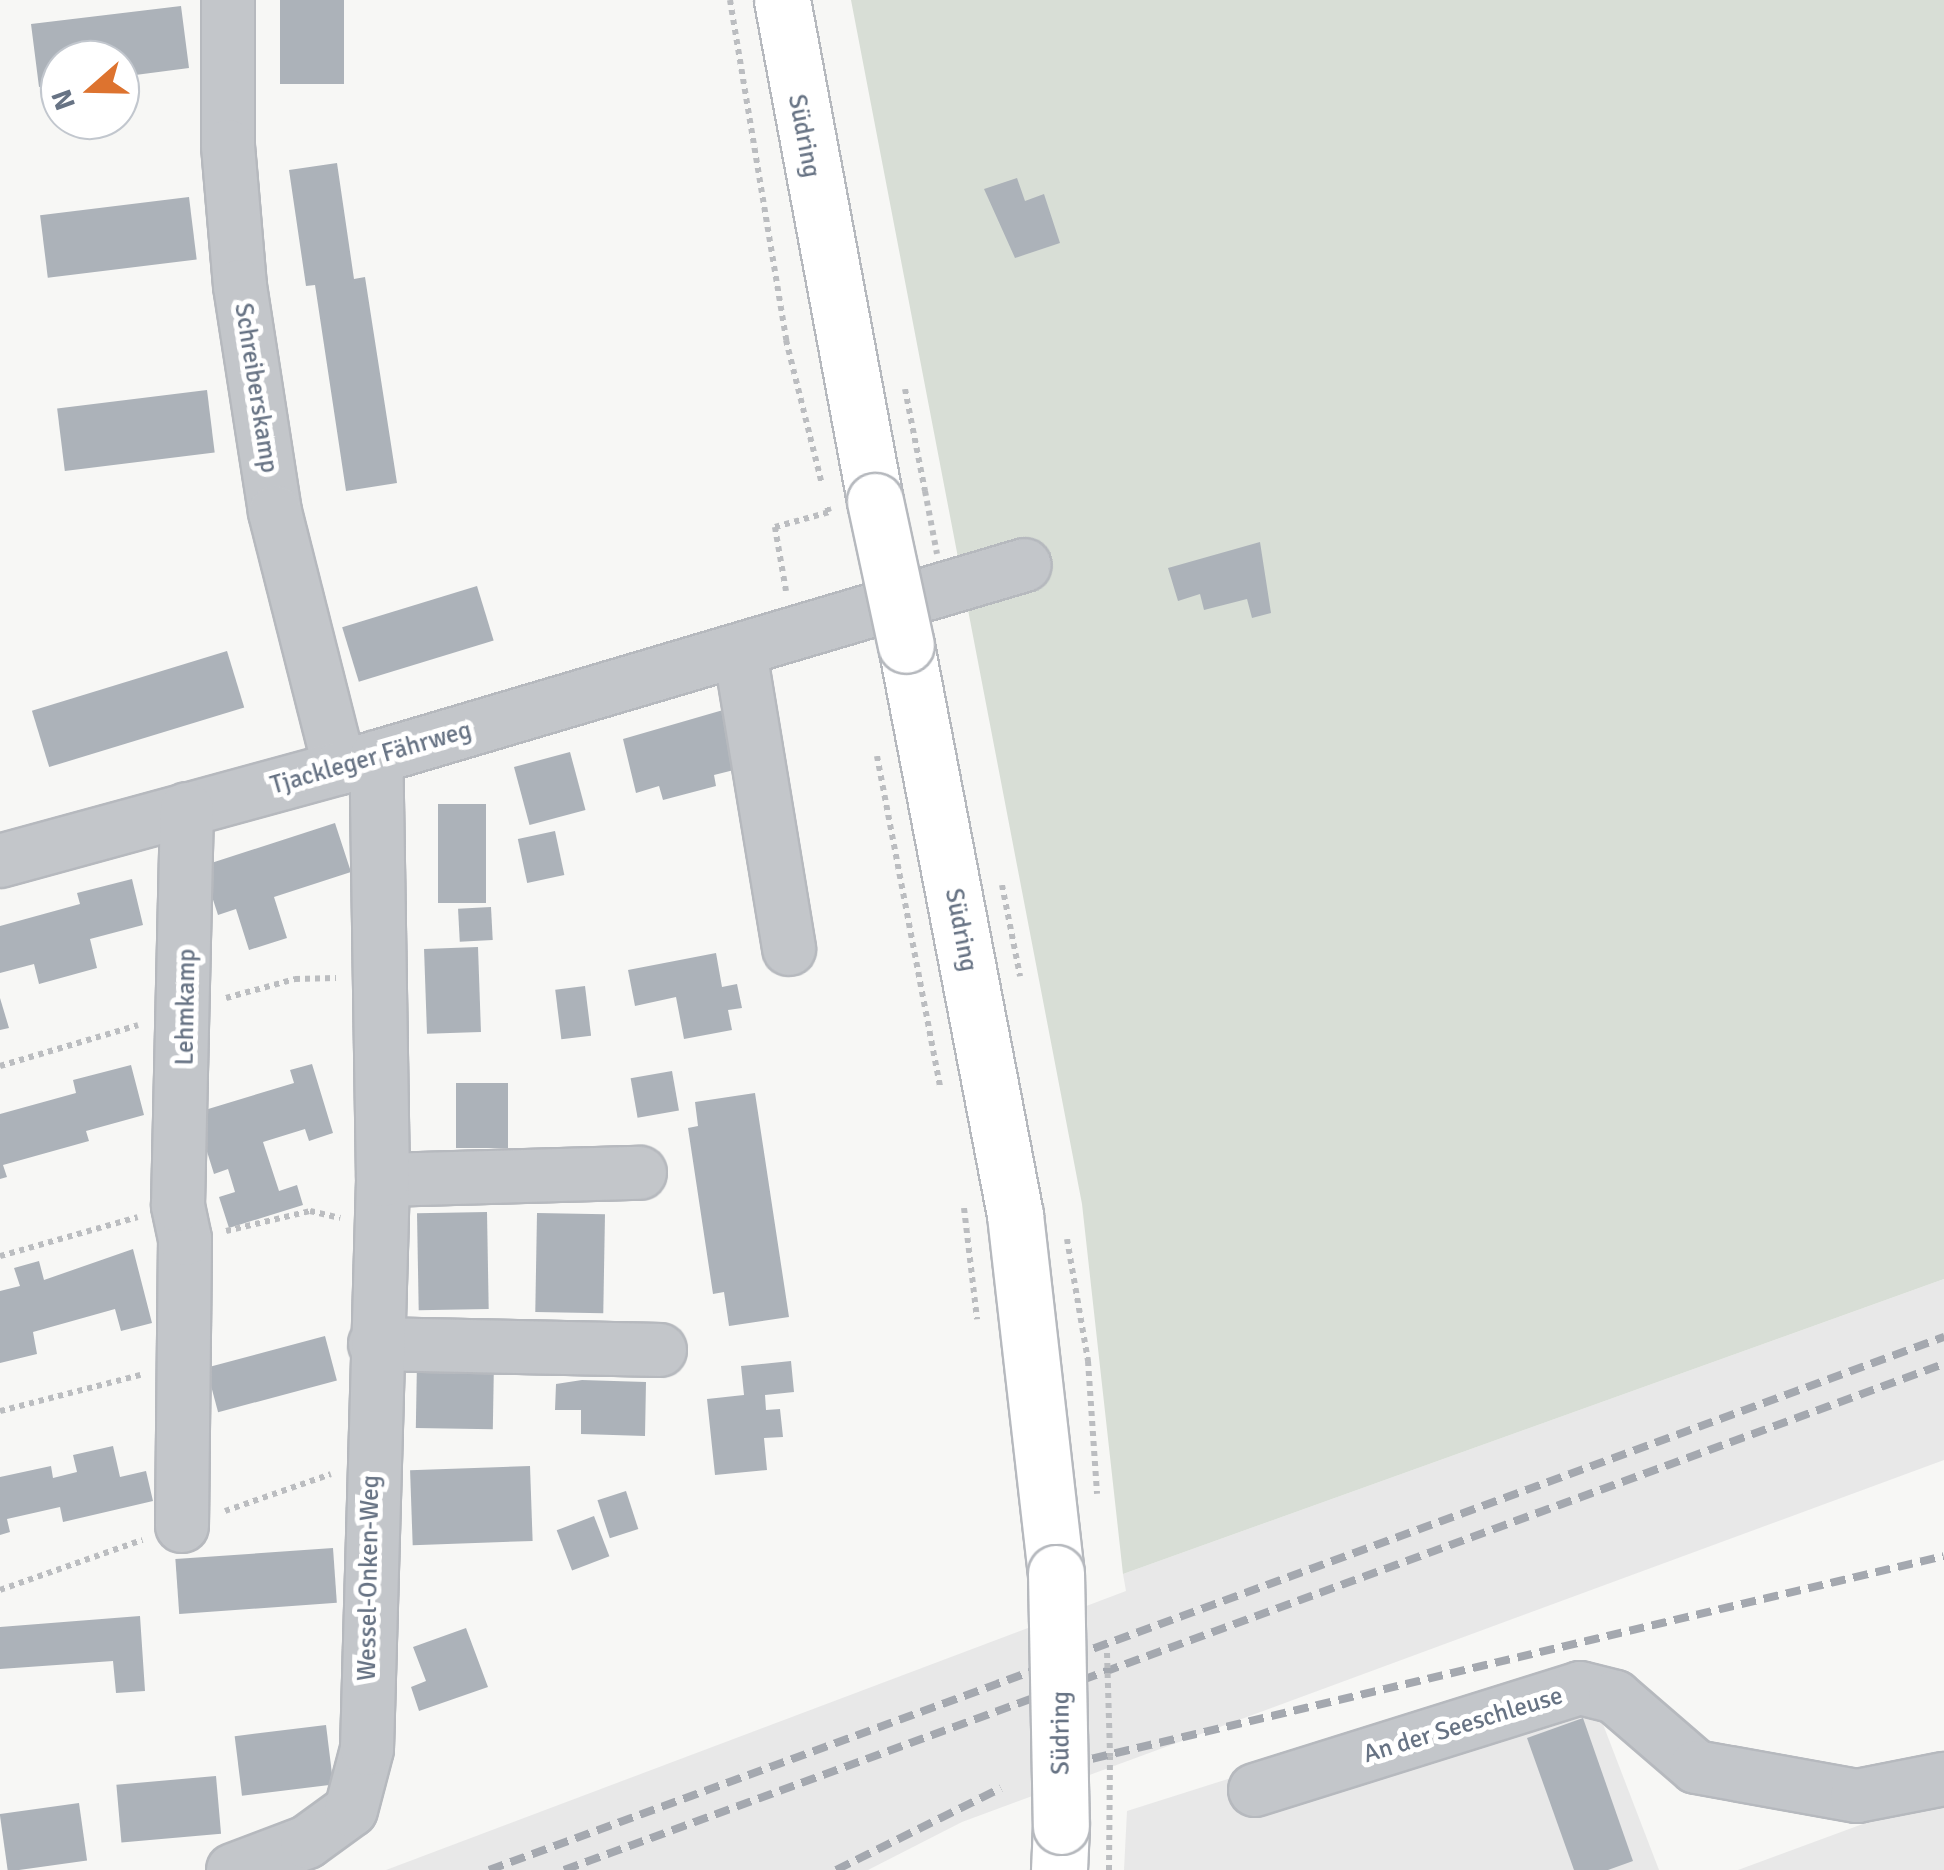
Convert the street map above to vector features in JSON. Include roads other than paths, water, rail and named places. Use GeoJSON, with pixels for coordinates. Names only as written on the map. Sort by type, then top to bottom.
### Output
{"type":"FeatureCollection","features":[{"type":"Feature","properties":{"kind":"main road","name":"Südring"},"geometry":{"type":"LineString","coordinates":[[782,0],[852,506],[906,646],[1015,1215],[1056,1573],[1077,1837]]}},
{"type":"Feature","properties":{"kind":"street","name":"Schreiberskamp"},"geometry":{"type":"LineString","coordinates":[[228,0],[228,146],[240,286],[275,512],[358,763]]}},
{"type":"Feature","properties":{"kind":"street","name":"Tjackleger Fährweg"},"geometry":{"type":"LineString","coordinates":[[0,861],[358,763],[1024,565]]}},
{"type":"Feature","properties":{"kind":"street"},"geometry":{"type":"LineString","coordinates":[[740,652],[789,949]]}},
{"type":"Feature","properties":{"kind":"street","name":"Wessel-Onken-Weg"},"geometry":{"type":"LineString","coordinates":[[234,1870],[307,1842],[351,1810],[367,1749],[375,1344],[382,1201],[358,763]]}},
{"type":"Feature","properties":{"kind":"street","name":"Lehmkamp"},"geometry":{"type":"LineString","coordinates":[[182,1526],[187,809]]}},
{"type":"Feature","properties":{"kind":"street"},"geometry":{"type":"LineString","coordinates":[[382,1201],[640,1173]]}},
{"type":"Feature","properties":{"kind":"street"},"geometry":{"type":"LineString","coordinates":[[375,1344],[660,1350]]}},
{"type":"Feature","properties":{"kind":"street","name":"An der Seeschleuse"},"geometry":{"type":"LineString","coordinates":[[1255,1790],[1580,1688],[1616,1697],[1696,1767],[1857,1796],[1944,1780]]}},
{"type":"Feature","properties":{"kind":"railway"},"geometry":{"type":"LineString","coordinates":[[489,1870],[1944,1337]]}},
{"type":"Feature","properties":{"kind":"railway"},"geometry":{"type":"LineString","coordinates":[[564,1870],[1944,1364]]}},
{"type":"Feature","properties":{"kind":"railway"},"geometry":{"type":"LineString","coordinates":[[1070,1764],[1944,1556]]}},
{"type":"Feature","properties":{"kind":"railway"},"geometry":{"type":"LineString","coordinates":[[836,1870],[1001,1788]]}}]}
